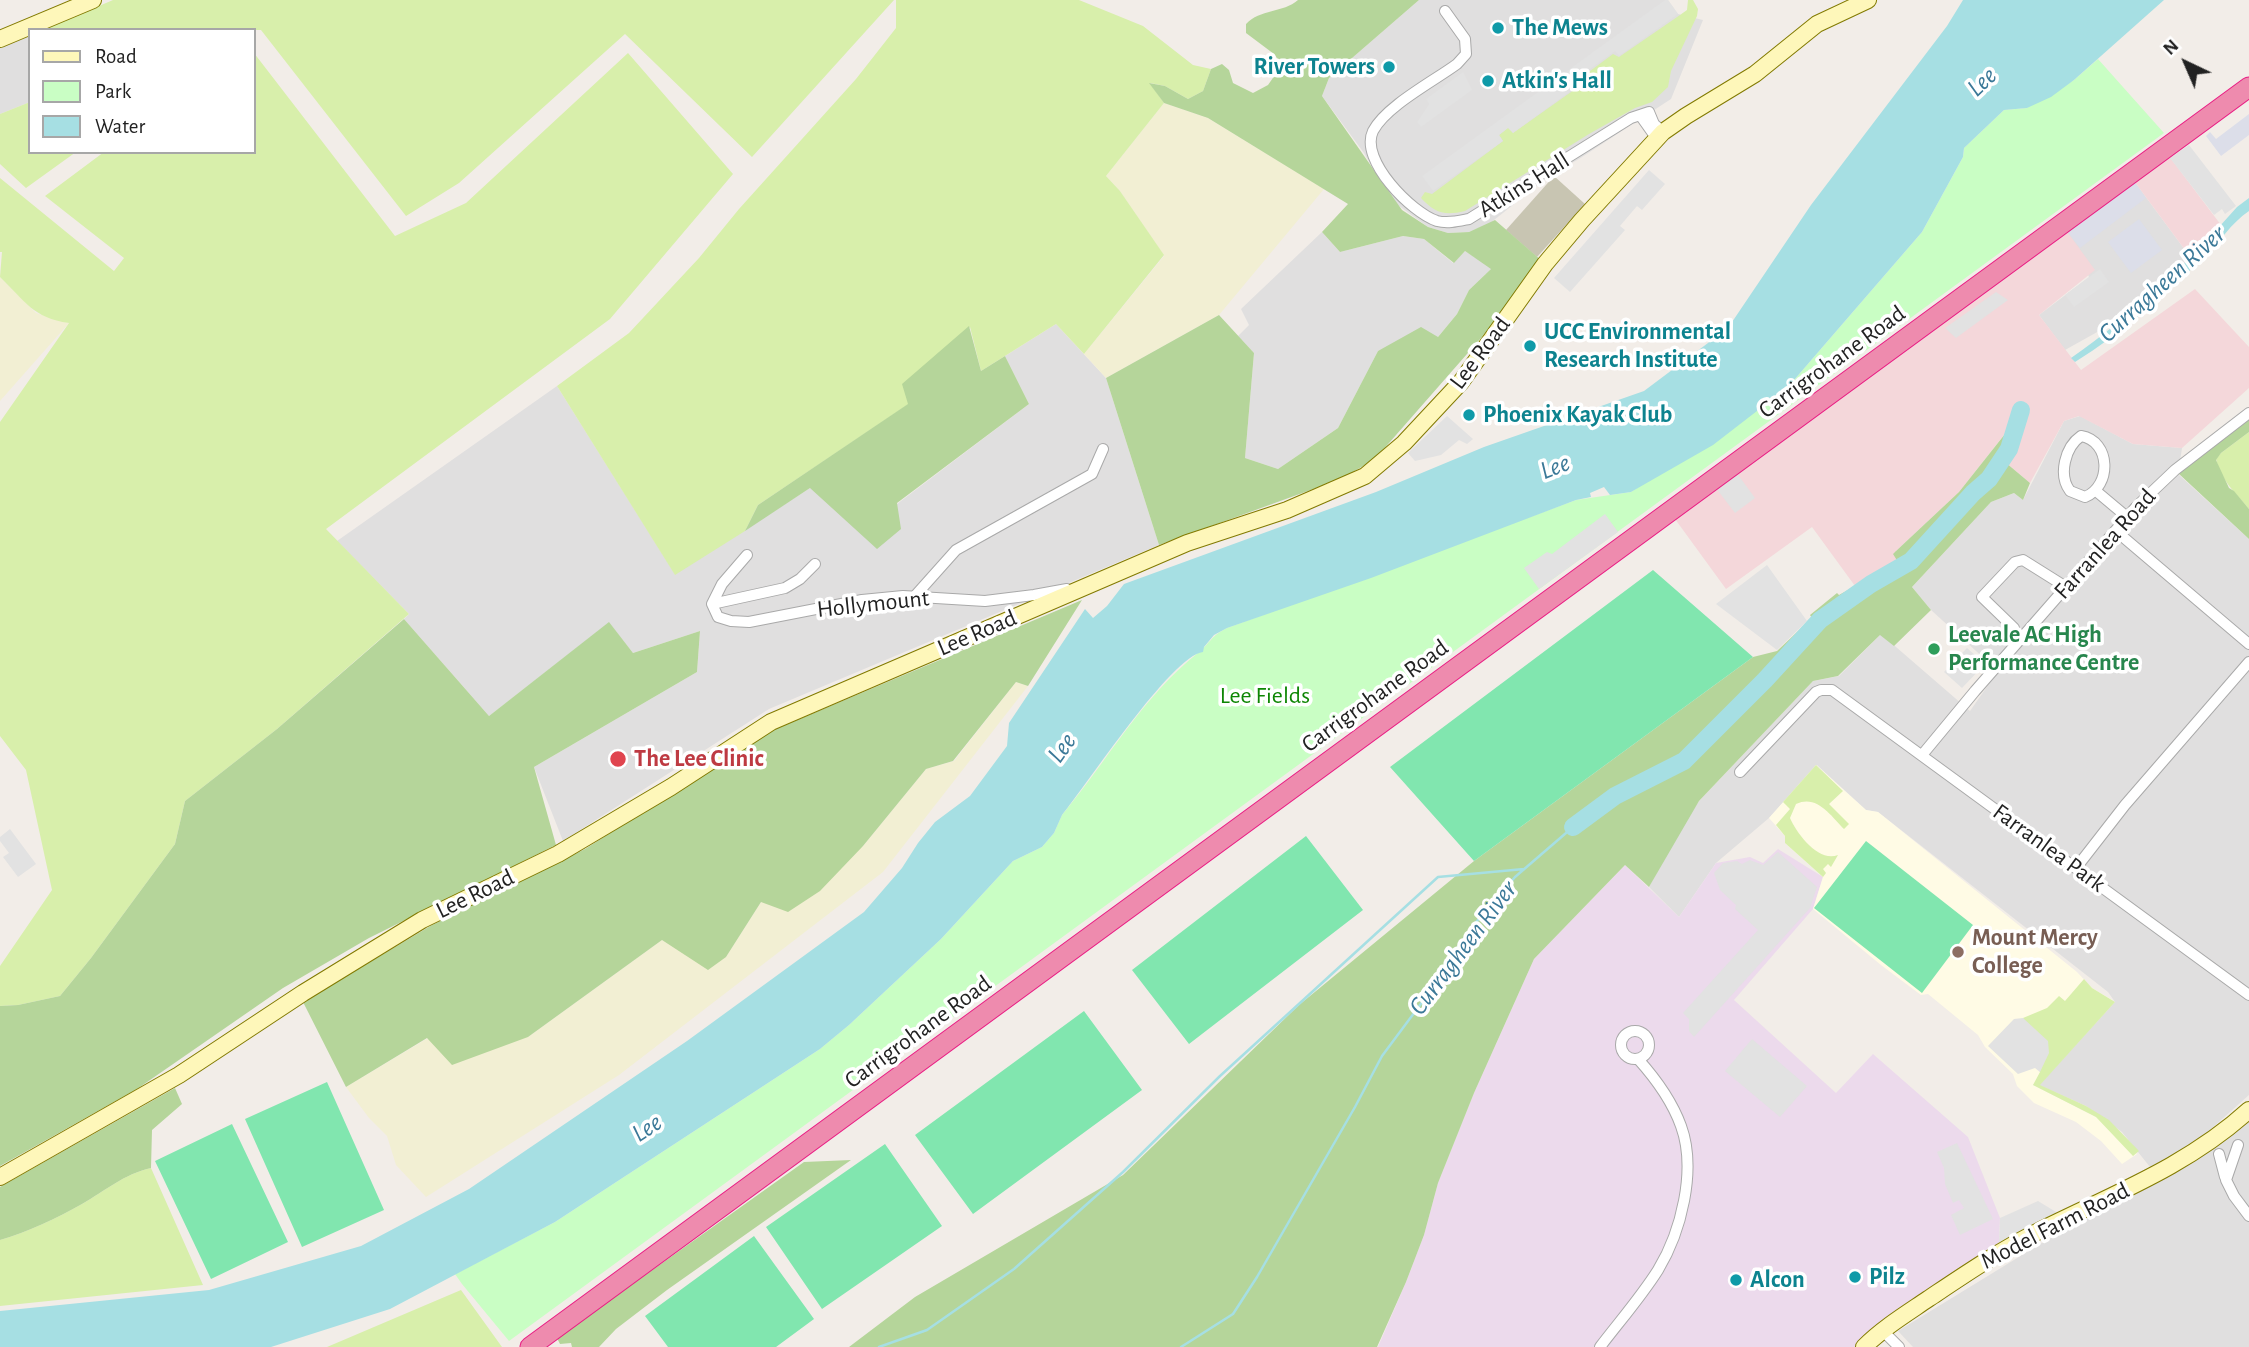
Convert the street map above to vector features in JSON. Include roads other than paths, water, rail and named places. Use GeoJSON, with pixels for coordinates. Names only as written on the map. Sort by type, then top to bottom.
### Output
{"type":"FeatureCollection","features":[{"type":"Feature","properties":{"kind":"highway","name":"Carrigrohane Road"},"geometry":{"type":"LineString","coordinates":[[531,1347],[2249,87]]}},
{"type":"Feature","properties":{"kind":"street"},"geometry":{"type":"LineString","coordinates":[[0,39],[93,0]]}},
{"type":"Feature","properties":{"kind":"street","name":"Lee Road"},"geometry":{"type":"LineString","coordinates":[[0,1177],[179,1075],[303,993],[422,920],[558,854],[671,787],[771,722],[1187,543],[1318,498],[1365,476],[1404,443],[1461,382],[1545,264],[1660,135],[1763,68],[1817,24],[1868,0]]}},
{"type":"Feature","properties":{"kind":"street","name":"Atkins Hall"},"geometry":{"type":"LineString","coordinates":[[1445,11],[1465,39],[1465,54],[1457,64],[1383,118],[1370,140],[1371,153],[1378,167],[1406,199],[1428,217],[1452,223],[1469,219],[1631,118],[1645,114],[1660,135]]}},
{"type":"Feature","properties":{"kind":"street","name":"Farranlea Road"},"geometry":{"type":"LineString","coordinates":[[1922,755],[2151,491],[2249,413]]}},
{"type":"Feature","properties":{"kind":"street"},"geometry":{"type":"LineString","coordinates":[[2081,436],[2094,442],[2104,455],[2104,474],[2096,491],[2085,497],[2079,496],[2070,491],[2065,481],[2066,459],[2073,443],[2081,436]]}},
{"type":"Feature","properties":{"kind":"street"},"geometry":{"type":"LineString","coordinates":[[914,597],[956,550],[1092,474],[1103,449]]}},
{"type":"Feature","properties":{"kind":"street"},"geometry":{"type":"LineString","coordinates":[[2096,491],[2127,517]]}},
{"type":"Feature","properties":{"kind":"street"},"geometry":{"type":"LineString","coordinates":[[2116,531],[2249,644]]}},
{"type":"Feature","properties":{"kind":"street"},"geometry":{"type":"LineString","coordinates":[[712,604],[722,584],[747,555]]}},
{"type":"Feature","properties":{"kind":"street"},"geometry":{"type":"LineString","coordinates":[[2014,628],[1982,597],[2015,562],[2023,560],[2066,587]]}},
{"type":"Feature","properties":{"kind":"street","name":"Hollymount"},"geometry":{"type":"LineString","coordinates":[[815,564],[796,582],[785,588],[712,604],[718,617],[749,622],[862,600],[914,597],[985,601],[1083,587]]}},
{"type":"Feature","properties":{"kind":"street"},"geometry":{"type":"LineString","coordinates":[[2076,868],[2125,805],[2249,662]]}},
{"type":"Feature","properties":{"kind":"street","name":"Farranlea Park"},"geometry":{"type":"LineString","coordinates":[[1740,772],[1816,692],[1832,690],[2249,995]]}},
{"type":"Feature","properties":{"kind":"street"},"geometry":{"type":"LineString","coordinates":[[1600,1347],[1658,1270],[1678,1225],[1684,1196],[1686,1147],[1682,1129],[1662,1088],[1638,1059]]}},
{"type":"Feature","properties":{"kind":"street","name":"Model Farm Road"},"geometry":{"type":"LineString","coordinates":[[1864,1347],[1882,1330],[1983,1262],[2200,1149],[2249,1110]]}},
{"type":"Feature","properties":{"kind":"street"},"geometry":{"type":"LineString","coordinates":[[2226,1180],[2238,1145]]}},
{"type":"Feature","properties":{"kind":"street"},"geometry":{"type":"LineString","coordinates":[[2219,1154],[2226,1180],[2249,1216]]}},
{"type":"Feature","properties":{"kind":"street"},"geometry":{"type":"LineString","coordinates":[[1882,1330],[1899,1347]]}},
{"type":"Feature","properties":{"kind":"water","name":"Lee"},"geometry":{"type":"Polygon","coordinates":[[[1963,0],[2164,0],[2074,80],[2051,97],[2027,108],[2004,110],[1964,148],[1963,157],[1922,232],[1788,387],[1713,445],[1631,492],[1610,495],[1604,487],[1590,493],[1591,497],[1576,500],[1214,635],[1203,652],[1189,659],[1151,697],[1062,815],[1054,833],[1042,847],[1013,861],[941,939],[820,1049],[555,1222],[390,1309],[271,1347],[0,1347],[0,1311],[209,1290],[361,1246],[469,1189],[687,1041],[864,912],[902,868],[935,822],[970,796],[1007,746],[1009,723],[1085,609],[1093,618],[1107,606],[1124,584],[1376,492],[1484,447],[1644,391],[1728,328],[1811,205],[1947,26],[1963,0]]]}},
{"type":"Feature","properties":{"kind":"water"},"geometry":{"type":"Polygon","coordinates":[[[2249,198],[2249,211],[2174,286],[2109,339],[2075,362],[2071,358],[2159,287],[2249,198]]]}},
{"type":"Feature","properties":{"kind":"waterway","name":"Curragheen River"},"geometry":{"type":"LineString","coordinates":[[1573,827],[1615,796],[1684,761],[1820,620],[1871,584],[1911,561],[1989,479],[2009,449],[2021,410]]}},
{"type":"Feature","properties":{"kind":"waterway","name":"Curragheen River"},"geometry":{"type":"LineString","coordinates":[[1181,1347],[1233,1314],[1257,1277],[1382,1056],[1423,1001],[1471,928],[1515,877],[1573,827]]}},
{"type":"Feature","properties":{"kind":"waterway"},"geometry":{"type":"LineString","coordinates":[[879,1347],[927,1330],[1014,1269],[1123,1172],[1220,1076],[1438,877],[1524,869]]}},
{"type":"Feature","properties":{"kind":"place","name":"The Mews"},"geometry":{"type":"Point","coordinates":[1498,28]}},
{"type":"Feature","properties":{"kind":"place","name":"River Towers"},"geometry":{"type":"Point","coordinates":[1389,67]}},
{"type":"Feature","properties":{"kind":"place","name":"Atkin's Hall"},"geometry":{"type":"Point","coordinates":[1488,81]}},
{"type":"Feature","properties":{"kind":"place","name":"UCC Environmental Research Institute"},"geometry":{"type":"Point","coordinates":[1530,346]}},
{"type":"Feature","properties":{"kind":"place","name":"Phoenix Kayak Club"},"geometry":{"type":"Point","coordinates":[1469,415]}},
{"type":"Feature","properties":{"kind":"place","name":"Leevale AC High Performance Centre"},"geometry":{"type":"Point","coordinates":[1934,649]}},
{"type":"Feature","properties":{"kind":"place","name":"The Lee Clinic"},"geometry":{"type":"Point","coordinates":[618,759]}},
{"type":"Feature","properties":{"kind":"place","name":"Mount Mercy College"},"geometry":{"type":"Point","coordinates":[1958,952]}},
{"type":"Feature","properties":{"kind":"place","name":"Pilz"},"geometry":{"type":"Point","coordinates":[1855,1277]}},
{"type":"Feature","properties":{"kind":"place","name":"Alcon"},"geometry":{"type":"Point","coordinates":[1736,1280]}},
{"type":"Feature","properties":{"kind":"park label","name":"Lee Fields"},"geometry":{"type":"Point","coordinates":[1265,696]}}]}
